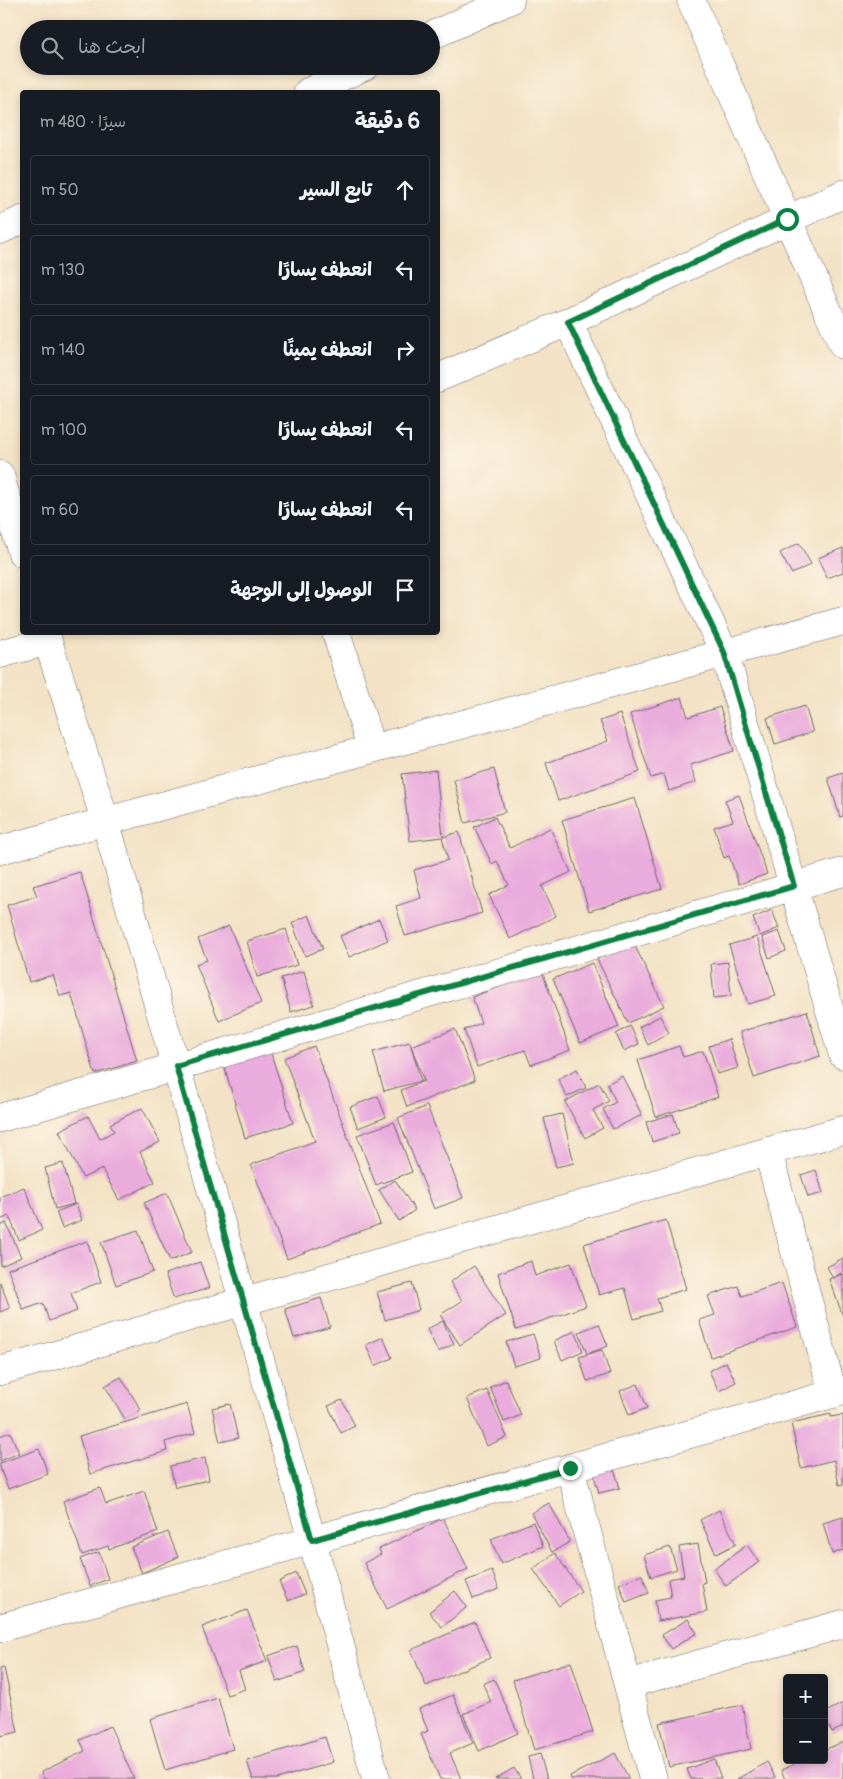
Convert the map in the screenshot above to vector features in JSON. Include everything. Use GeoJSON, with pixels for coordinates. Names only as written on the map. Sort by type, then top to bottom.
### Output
{"type":"FeatureCollection","features":[{"type":"Feature","properties":{"kind":"street"},"geometry":{"type":"LineString","coordinates":[[440,32],[510,0]]}},
{"type":"Feature","properties":{"kind":"street"},"geometry":{"type":"LineString","coordinates":[[690,0],[843,345]]}},
{"type":"Feature","properties":{"kind":"street"},"geometry":{"type":"LineString","coordinates":[[312,90],[345,75]]}},
{"type":"Feature","properties":{"kind":"street"},"geometry":{"type":"LineString","coordinates":[[440,377],[568,322],[843,194]]}},
{"type":"Feature","properties":{"kind":"street"},"geometry":{"type":"LineString","coordinates":[[0,230],[20,221]]}},
{"type":"Feature","properties":{"kind":"street"},"geometry":{"type":"LineString","coordinates":[[568,322],[724,652],[843,1055]]}},
{"type":"Feature","properties":{"kind":"street"},"geometry":{"type":"LineString","coordinates":[[0,475],[20,546]]}},
{"type":"Feature","properties":{"kind":"street"},"geometry":{"type":"LineString","coordinates":[[0,850],[843,621]]}},
{"type":"Feature","properties":{"kind":"street"},"geometry":{"type":"LineString","coordinates":[[337,635],[371,748]]}},
{"type":"Feature","properties":{"kind":"street"},"geometry":{"type":"LineString","coordinates":[[0,654],[46,637],[105,820],[312,1540],[376,1779]]}},
{"type":"Feature","properties":{"kind":"street"},"geometry":{"type":"LineString","coordinates":[[0,1118],[843,872]]}},
{"type":"Feature","properties":{"kind":"street"},"geometry":{"type":"LineString","coordinates":[[0,1371],[843,1130]]}},
{"type":"Feature","properties":{"kind":"street"},"geometry":{"type":"LineString","coordinates":[[0,1628],[838,1392],[768,1151]]}},
{"type":"Feature","properties":{"kind":"street"},"geometry":{"type":"LineString","coordinates":[[570,1468],[653,1779]]}},
{"type":"Feature","properties":{"kind":"street"},"geometry":{"type":"LineString","coordinates":[[628,1684],[843,1624]]}},
{"type":"Feature","properties":{"kind":"building"},"geometry":{"type":"Polygon","coordinates":[[[799,543],[811,564],[792,574],[780,553],[799,543]]]}},
{"type":"Feature","properties":{"kind":"building"},"geometry":{"type":"Polygon","coordinates":[[[843,548],[843,572],[827,578],[818,558],[843,548]]]}},
{"type":"Feature","properties":{"kind":"building"},"geometry":{"type":"Polygon","coordinates":[[[682,697],[688,717],[720,707],[734,751],[690,765],[696,782],[669,791],[664,774],[651,778],[630,714],[682,697]]]}},
{"type":"Feature","properties":{"kind":"building"},"geometry":{"type":"Polygon","coordinates":[[[805,706],[813,732],[775,744],[767,718],[805,706]]]}},
{"type":"Feature","properties":{"kind":"building"},"geometry":{"type":"Polygon","coordinates":[[[620,714],[640,772],[558,801],[546,763],[608,741],[600,721],[620,714]]]}},
{"type":"Feature","properties":{"kind":"building"},"geometry":{"type":"Polygon","coordinates":[[[494,769],[505,812],[465,823],[454,780],[494,769]]]}},
{"type":"Feature","properties":{"kind":"building"},"geometry":{"type":"Polygon","coordinates":[[[436,770],[443,837],[459,832],[482,913],[405,936],[396,906],[421,898],[414,870],[448,860],[442,837],[410,841],[402,774],[436,770]]]}},
{"type":"Feature","properties":{"kind":"building"},"geometry":{"type":"Polygon","coordinates":[[[843,773],[843,816],[840,817],[828,778],[843,773]]]}},
{"type":"Feature","properties":{"kind":"building"},"geometry":{"type":"Polygon","coordinates":[[[739,795],[767,874],[739,884],[729,856],[724,858],[714,827],[733,821],[725,800],[739,795]]]}},
{"type":"Feature","properties":{"kind":"building"},"geometry":{"type":"Polygon","coordinates":[[[635,798],[662,889],[589,911],[562,820],[635,798]]]}},
{"type":"Feature","properties":{"kind":"building"},"geometry":{"type":"Polygon","coordinates":[[[495,817],[510,848],[550,828],[571,872],[542,886],[556,916],[510,939],[489,895],[509,885],[497,861],[492,864],[474,827],[495,817]]]}},
{"type":"Feature","properties":{"kind":"building"},"geometry":{"type":"Polygon","coordinates":[[[80,872],[137,1061],[95,1074],[71,993],[60,996],[53,975],[29,982],[7,905],[37,896],[33,886],[80,872]]]}},
{"type":"Feature","properties":{"kind":"building"},"geometry":{"type":"Polygon","coordinates":[[[772,910],[779,928],[760,936],[753,918],[772,910]]]}},
{"type":"Feature","properties":{"kind":"building"},"geometry":{"type":"Polygon","coordinates":[[[309,915],[323,949],[305,956],[292,923],[309,915]]]}},
{"type":"Feature","properties":{"kind":"building"},"geometry":{"type":"Polygon","coordinates":[[[379,919],[388,940],[349,957],[340,936],[379,919]]]}},
{"type":"Feature","properties":{"kind":"building"},"geometry":{"type":"Polygon","coordinates":[[[229,926],[261,1003],[219,1021],[196,964],[207,960],[198,939],[229,926]]]}},
{"type":"Feature","properties":{"kind":"building"},"geometry":{"type":"Polygon","coordinates":[[[286,929],[297,965],[257,977],[247,941],[286,929]]]}},
{"type":"Feature","properties":{"kind":"building"},"geometry":{"type":"Polygon","coordinates":[[[779,931],[786,951],[769,958],[762,937],[779,931]]]}},
{"type":"Feature","properties":{"kind":"building"},"geometry":{"type":"Polygon","coordinates":[[[757,937],[776,996],[748,1004],[729,945],[757,937]]]}},
{"type":"Feature","properties":{"kind":"building"},"geometry":{"type":"Polygon","coordinates":[[[633,942],[664,1006],[628,1023],[597,959],[633,942]]]}},
{"type":"Feature","properties":{"kind":"building"},"geometry":{"type":"Polygon","coordinates":[[[728,962],[731,996],[714,998],[711,964],[728,962]]]}},
{"type":"Feature","properties":{"kind":"building"},"geometry":{"type":"Polygon","coordinates":[[[592,963],[619,1027],[580,1043],[553,979],[592,963]]]}},
{"type":"Feature","properties":{"kind":"building"},"geometry":{"type":"Polygon","coordinates":[[[304,971],[314,1005],[291,1012],[281,978],[304,971]]]}},
{"type":"Feature","properties":{"kind":"building"},"geometry":{"type":"Polygon","coordinates":[[[542,971],[570,1050],[531,1065],[525,1050],[477,1067],[464,1030],[481,1023],[472,997],[542,971]]]}},
{"type":"Feature","properties":{"kind":"building"},"geometry":{"type":"Polygon","coordinates":[[[807,1011],[820,1056],[754,1078],[740,1032],[807,1011]]]}},
{"type":"Feature","properties":{"kind":"building"},"geometry":{"type":"Polygon","coordinates":[[[660,1016],[669,1033],[648,1045],[639,1027],[660,1016]]]}},
{"type":"Feature","properties":{"kind":"building"},"geometry":{"type":"Polygon","coordinates":[[[630,1026],[639,1044],[624,1051],[616,1034],[630,1026]]]}},
{"type":"Feature","properties":{"kind":"building"},"geometry":{"type":"Polygon","coordinates":[[[455,1029],[475,1080],[407,1107],[401,1090],[424,1081],[411,1046],[455,1029]]]}},
{"type":"Feature","properties":{"kind":"building"},"geometry":{"type":"Polygon","coordinates":[[[729,1039],[738,1068],[717,1074],[709,1046],[729,1039]]]}},
{"type":"Feature","properties":{"kind":"building"},"geometry":{"type":"Polygon","coordinates":[[[267,1041],[293,1123],[245,1138],[221,1055],[267,1041]]]}},
{"type":"Feature","properties":{"kind":"building"},"geometry":{"type":"Polygon","coordinates":[[[410,1042],[421,1081],[384,1091],[373,1052],[410,1042]]]}},
{"type":"Feature","properties":{"kind":"building"},"geometry":{"type":"Polygon","coordinates":[[[314,1046],[380,1224],[287,1259],[251,1165],[315,1141],[284,1058],[314,1046]]]}},
{"type":"Feature","properties":{"kind":"building"},"geometry":{"type":"Polygon","coordinates":[[[679,1046],[683,1057],[703,1051],[718,1097],[656,1117],[638,1060],[679,1046]]]}},
{"type":"Feature","properties":{"kind":"building"},"geometry":{"type":"Polygon","coordinates":[[[577,1069],[586,1088],[567,1097],[558,1079],[577,1069]]]}},
{"type":"Feature","properties":{"kind":"building"},"geometry":{"type":"Polygon","coordinates":[[[622,1076],[642,1115],[613,1129],[603,1109],[616,1102],[607,1084],[622,1076]]]}},
{"type":"Feature","properties":{"kind":"building"},"geometry":{"type":"Polygon","coordinates":[[[599,1083],[609,1101],[593,1110],[603,1128],[585,1138],[565,1102],[599,1083]]]}},
{"type":"Feature","properties":{"kind":"building"},"geometry":{"type":"Polygon","coordinates":[[[378,1096],[386,1117],[358,1128],[350,1107],[378,1096]]]}},
{"type":"Feature","properties":{"kind":"building"},"geometry":{"type":"Polygon","coordinates":[[[427,1106],[463,1198],[434,1209],[398,1118],[427,1106]]]}},
{"type":"Feature","properties":{"kind":"building"},"geometry":{"type":"Polygon","coordinates":[[[142,1108],[160,1142],[140,1152],[155,1182],[119,1200],[102,1169],[83,1178],[59,1131],[88,1116],[100,1139],[114,1131],[110,1124],[142,1108]]]}},
{"type":"Feature","properties":{"kind":"building"},"geometry":{"type":"Polygon","coordinates":[[[562,1114],[574,1163],[556,1167],[544,1118],[562,1114]]]}},
{"type":"Feature","properties":{"kind":"building"},"geometry":{"type":"Polygon","coordinates":[[[673,1114],[679,1133],[652,1142],[646,1122],[673,1114]]]}},
{"type":"Feature","properties":{"kind":"building"},"geometry":{"type":"Polygon","coordinates":[[[394,1122],[412,1172],[376,1185],[357,1135],[394,1122]]]}},
{"type":"Feature","properties":{"kind":"building"},"geometry":{"type":"Polygon","coordinates":[[[63,1163],[74,1204],[55,1209],[45,1168],[63,1163]]]}},
{"type":"Feature","properties":{"kind":"building"},"geometry":{"type":"Polygon","coordinates":[[[816,1170],[823,1193],[808,1197],[801,1175],[816,1170]]]}},
{"type":"Feature","properties":{"kind":"building"},"geometry":{"type":"Polygon","coordinates":[[[395,1180],[415,1210],[399,1221],[379,1190],[395,1180]]]}},
{"type":"Feature","properties":{"kind":"building"},"geometry":{"type":"Polygon","coordinates":[[[24,1187],[42,1230],[19,1240],[9,1216],[0,1220],[0,1197],[24,1187]]]}},
{"type":"Feature","properties":{"kind":"building"},"geometry":{"type":"Polygon","coordinates":[[[167,1193],[192,1252],[170,1261],[144,1203],[167,1193]]]}},
{"type":"Feature","properties":{"kind":"building"},"geometry":{"type":"Polygon","coordinates":[[[76,1204],[82,1220],[62,1228],[56,1212],[76,1204]]]}},
{"type":"Feature","properties":{"kind":"building"},"geometry":{"type":"Polygon","coordinates":[[[666,1220],[686,1289],[657,1298],[661,1311],[634,1319],[625,1288],[599,1295],[584,1244],[666,1220]]]}},
{"type":"Feature","properties":{"kind":"building"},"geometry":{"type":"Polygon","coordinates":[[[6,1223],[21,1257],[1,1266],[0,1226],[6,1223]]]}},
{"type":"Feature","properties":{"kind":"building"},"geometry":{"type":"Polygon","coordinates":[[[138,1230],[153,1272],[116,1285],[101,1242],[138,1230]]]}},
{"type":"Feature","properties":{"kind":"building"},"geometry":{"type":"Polygon","coordinates":[[[87,1241],[101,1282],[71,1293],[77,1311],[49,1321],[43,1303],[23,1310],[8,1269],[87,1241]]]}},
{"type":"Feature","properties":{"kind":"building"},"geometry":{"type":"Polygon","coordinates":[[[843,1258],[843,1272],[833,1278],[827,1267],[843,1258]]]}},
{"type":"Feature","properties":{"kind":"building"},"geometry":{"type":"Polygon","coordinates":[[[531,1261],[535,1276],[571,1263],[586,1306],[516,1330],[498,1273],[531,1261]]]}},
{"type":"Feature","properties":{"kind":"building"},"geometry":{"type":"Polygon","coordinates":[[[200,1262],[209,1288],[174,1299],[165,1274],[200,1262]]]}},
{"type":"Feature","properties":{"kind":"building"},"geometry":{"type":"Polygon","coordinates":[[[474,1266],[506,1315],[460,1345],[440,1315],[462,1301],[450,1282],[474,1266]]]}},
{"type":"Feature","properties":{"kind":"building"},"geometry":{"type":"Polygon","coordinates":[[[843,1274],[843,1316],[829,1279],[843,1274]]]}},
{"type":"Feature","properties":{"kind":"building"},"geometry":{"type":"Polygon","coordinates":[[[0,1282],[10,1308],[0,1312],[0,1282]]]}},
{"type":"Feature","properties":{"kind":"building"},"geometry":{"type":"Polygon","coordinates":[[[412,1283],[419,1310],[385,1320],[377,1292],[412,1283]]]}},
{"type":"Feature","properties":{"kind":"building"},"geometry":{"type":"Polygon","coordinates":[[[782,1283],[797,1327],[711,1357],[699,1320],[715,1315],[708,1296],[738,1286],[742,1296],[782,1283]]]}},
{"type":"Feature","properties":{"kind":"building"},"geometry":{"type":"Polygon","coordinates":[[[321,1298],[330,1327],[294,1338],[285,1309],[321,1298]]]}},
{"type":"Feature","properties":{"kind":"building"},"geometry":{"type":"Polygon","coordinates":[[[443,1321],[454,1344],[438,1352],[427,1329],[443,1321]]]}},
{"type":"Feature","properties":{"kind":"building"},"geometry":{"type":"Polygon","coordinates":[[[599,1324],[608,1346],[587,1354],[579,1332],[599,1324]]]}},
{"type":"Feature","properties":{"kind":"building"},"geometry":{"type":"Polygon","coordinates":[[[575,1331],[583,1351],[562,1360],[554,1341],[575,1331]]]}},
{"type":"Feature","properties":{"kind":"building"},"geometry":{"type":"Polygon","coordinates":[[[533,1334],[541,1358],[514,1366],[506,1342],[533,1334]]]}},
{"type":"Feature","properties":{"kind":"building"},"geometry":{"type":"Polygon","coordinates":[[[383,1337],[392,1358],[375,1366],[366,1345],[383,1337]]]}},
{"type":"Feature","properties":{"kind":"building"},"geometry":{"type":"Polygon","coordinates":[[[602,1350],[610,1374],[587,1381],[579,1357],[602,1350]]]}},
{"type":"Feature","properties":{"kind":"building"},"geometry":{"type":"Polygon","coordinates":[[[726,1362],[736,1382],[719,1391],[709,1371],[726,1362]]]}},
{"type":"Feature","properties":{"kind":"building"},"geometry":{"type":"Polygon","coordinates":[[[121,1377],[141,1410],[125,1419],[105,1386],[121,1377]]]}},
{"type":"Feature","properties":{"kind":"building"},"geometry":{"type":"Polygon","coordinates":[[[506,1380],[521,1415],[504,1422],[490,1387],[506,1380]]]}},
{"type":"Feature","properties":{"kind":"building"},"geometry":{"type":"Polygon","coordinates":[[[638,1384],[647,1408],[629,1415],[620,1391],[638,1384]]]}},
{"type":"Feature","properties":{"kind":"building"},"geometry":{"type":"Polygon","coordinates":[[[487,1390],[507,1437],[487,1446],[467,1398],[487,1390]]]}},
{"type":"Feature","properties":{"kind":"building"},"geometry":{"type":"Polygon","coordinates":[[[342,1400],[355,1426],[341,1433],[328,1406],[342,1400]]]}},
{"type":"Feature","properties":{"kind":"building"},"geometry":{"type":"Polygon","coordinates":[[[187,1404],[195,1433],[165,1442],[167,1451],[90,1474],[79,1436],[187,1404]]]}},
{"type":"Feature","properties":{"kind":"building"},"geometry":{"type":"Polygon","coordinates":[[[230,1404],[238,1438],[220,1442],[212,1408],[230,1404]]]}},
{"type":"Feature","properties":{"kind":"building"},"geometry":{"type":"Polygon","coordinates":[[[831,1414],[831,1417],[843,1415],[843,1484],[839,1485],[834,1460],[801,1468],[791,1423],[831,1414]]]}},
{"type":"Feature","properties":{"kind":"building"},"geometry":{"type":"Polygon","coordinates":[[[10,1432],[19,1453],[0,1461],[0,1436],[10,1432]]]}},
{"type":"Feature","properties":{"kind":"building"},"geometry":{"type":"Polygon","coordinates":[[[39,1449],[48,1474],[8,1489],[0,1463],[39,1449]]]}},
{"type":"Feature","properties":{"kind":"building"},"geometry":{"type":"Polygon","coordinates":[[[205,1458],[209,1480],[175,1487],[170,1466],[205,1458]]]}},
{"type":"Feature","properties":{"kind":"building"},"geometry":{"type":"Polygon","coordinates":[[[613,1466],[620,1488],[599,1493],[593,1472],[613,1466]]]}},
{"type":"Feature","properties":{"kind":"building"},"geometry":{"type":"Polygon","coordinates":[[[100,1488],[106,1504],[144,1491],[158,1532],[109,1549],[108,1546],[82,1555],[63,1501],[100,1488]]]}},
{"type":"Feature","properties":{"kind":"building"},"geometry":{"type":"Polygon","coordinates":[[[549,1503],[570,1542],[552,1552],[531,1513],[549,1503]]]}},
{"type":"Feature","properties":{"kind":"building"},"geometry":{"type":"Polygon","coordinates":[[[719,1510],[736,1544],[716,1554],[700,1520],[719,1510]]]}},
{"type":"Feature","properties":{"kind":"building"},"geometry":{"type":"Polygon","coordinates":[[[843,1517],[843,1550],[832,1554],[823,1523],[843,1517]]]}},
{"type":"Feature","properties":{"kind":"building"},"geometry":{"type":"Polygon","coordinates":[[[443,1518],[468,1569],[387,1609],[364,1563],[381,1554],[379,1549],[443,1518]]]}},
{"type":"Feature","properties":{"kind":"building"},"geometry":{"type":"Polygon","coordinates":[[[533,1522],[543,1546],[501,1564],[491,1539],[533,1522]]]}},
{"type":"Feature","properties":{"kind":"building"},"geometry":{"type":"Polygon","coordinates":[[[168,1532],[178,1557],[142,1573],[131,1547],[168,1532]]]}},
{"type":"Feature","properties":{"kind":"building"},"geometry":{"type":"Polygon","coordinates":[[[698,1544],[705,1582],[702,1583],[707,1612],[658,1621],[655,1600],[671,1597],[668,1579],[684,1576],[679,1547],[698,1544]]]}},
{"type":"Feature","properties":{"kind":"building"},"geometry":{"type":"Polygon","coordinates":[[[747,1545],[759,1562],[726,1586],[714,1569],[747,1545]]]}},
{"type":"Feature","properties":{"kind":"building"},"geometry":{"type":"Polygon","coordinates":[[[670,1547],[677,1569],[651,1577],[644,1555],[670,1547]]]}},
{"type":"Feature","properties":{"kind":"building"},"geometry":{"type":"Polygon","coordinates":[[[99,1552],[108,1579],[90,1586],[80,1559],[99,1552]]]}},
{"type":"Feature","properties":{"kind":"building"},"geometry":{"type":"Polygon","coordinates":[[[555,1553],[581,1591],[559,1606],[533,1569],[555,1553]]]}},
{"type":"Feature","properties":{"kind":"building"},"geometry":{"type":"Polygon","coordinates":[[[492,1571],[499,1589],[473,1599],[466,1581],[492,1571]]]}},
{"type":"Feature","properties":{"kind":"building"},"geometry":{"type":"Polygon","coordinates":[[[296,1573],[305,1594],[288,1601],[279,1582],[296,1573]]]}},
{"type":"Feature","properties":{"kind":"building"},"geometry":{"type":"Polygon","coordinates":[[[642,1575],[649,1593],[626,1602],[619,1584],[642,1575]]]}},
{"type":"Feature","properties":{"kind":"building"},"geometry":{"type":"Polygon","coordinates":[[[455,1591],[467,1607],[442,1627],[429,1612],[455,1591]]]}},
{"type":"Feature","properties":{"kind":"building"},"geometry":{"type":"Polygon","coordinates":[[[247,1610],[267,1661],[239,1671],[245,1689],[227,1695],[202,1627],[247,1610]]]}},
{"type":"Feature","properties":{"kind":"building"},"geometry":{"type":"Polygon","coordinates":[[[688,1619],[697,1633],[671,1649],[662,1635],[688,1619]]]}},
{"type":"Feature","properties":{"kind":"building"},"geometry":{"type":"Polygon","coordinates":[[[475,1622],[490,1658],[426,1686],[411,1650],[475,1622]]]}},
{"type":"Feature","properties":{"kind":"building"},"geometry":{"type":"Polygon","coordinates":[[[297,1646],[305,1672],[277,1682],[268,1656],[297,1646]]]}},
{"type":"Feature","properties":{"kind":"building"},"geometry":{"type":"Polygon","coordinates":[[[571,1662],[593,1732],[534,1750],[513,1680],[571,1662]]]}},
{"type":"Feature","properties":{"kind":"building"},"geometry":{"type":"Polygon","coordinates":[[[4,1668],[18,1732],[0,1736],[0,1669],[4,1668]]]}},
{"type":"Feature","properties":{"kind":"building"},"geometry":{"type":"Polygon","coordinates":[[[494,1679],[518,1733],[479,1751],[463,1714],[491,1702],[483,1684],[494,1679]]]}},
{"type":"Feature","properties":{"kind":"building"},"geometry":{"type":"Polygon","coordinates":[[[453,1695],[473,1743],[450,1753],[461,1779],[440,1779],[421,1734],[428,1731],[419,1709],[453,1695]]]}},
{"type":"Feature","properties":{"kind":"building"},"geometry":{"type":"Polygon","coordinates":[[[218,1698],[233,1749],[165,1770],[150,1719],[218,1698]]]}},
{"type":"Feature","properties":{"kind":"building"},"geometry":{"type":"Polygon","coordinates":[[[843,1703],[843,1727],[832,1732],[828,1724],[828,1711],[843,1703]]]}},
{"type":"Feature","properties":{"kind":"building"},"geometry":{"type":"Polygon","coordinates":[[[742,1705],[751,1749],[669,1767],[659,1723],[742,1705]]]}},
{"type":"Feature","properties":{"kind":"building"},"geometry":{"type":"Polygon","coordinates":[[[110,1726],[134,1779],[44,1779],[41,1772],[85,1751],[80,1740],[110,1726]]]}},
{"type":"Feature","properties":{"kind":"building"},"geometry":{"type":"Polygon","coordinates":[[[325,1737],[333,1762],[277,1779],[253,1779],[247,1761],[325,1737]]]}},
{"type":"Feature","properties":{"kind":"building"},"geometry":{"type":"Polygon","coordinates":[[[843,1742],[843,1779],[785,1779],[781,1770],[794,1764],[828,1764],[828,1748],[843,1742]]]}},
{"type":"Feature","properties":{"kind":"building"},"geometry":{"type":"Polygon","coordinates":[[[615,1753],[629,1779],[571,1779],[570,1776],[615,1753]]]}},
{"type":"Feature","properties":{"kind":"building"},"geometry":{"type":"Polygon","coordinates":[[[540,1754],[547,1779],[533,1779],[528,1757],[540,1754]]]}},
{"type":"Feature","properties":{"kind":"building"},"geometry":{"type":"Polygon","coordinates":[[[714,1759],[721,1778],[691,1779],[687,1769],[714,1759]]]}},
{"type":"Feature","properties":{"kind":"building"},"geometry":{"type":"Polygon","coordinates":[[[767,1762],[775,1777],[772,1779],[737,1779],[767,1762]]]}},
{"type":"Feature","properties":{"kind":"building"},"geometry":{"type":"Polygon","coordinates":[[[514,1768],[521,1779],[495,1779],[514,1768]]]}},
{"type":"Feature","properties":{"kind":"route"},"geometry":{"type":"LineString","coordinates":[[570,1468],[312,1540],[176,1066],[794,886],[724,652],[568,322],[787,219]]}}]}
